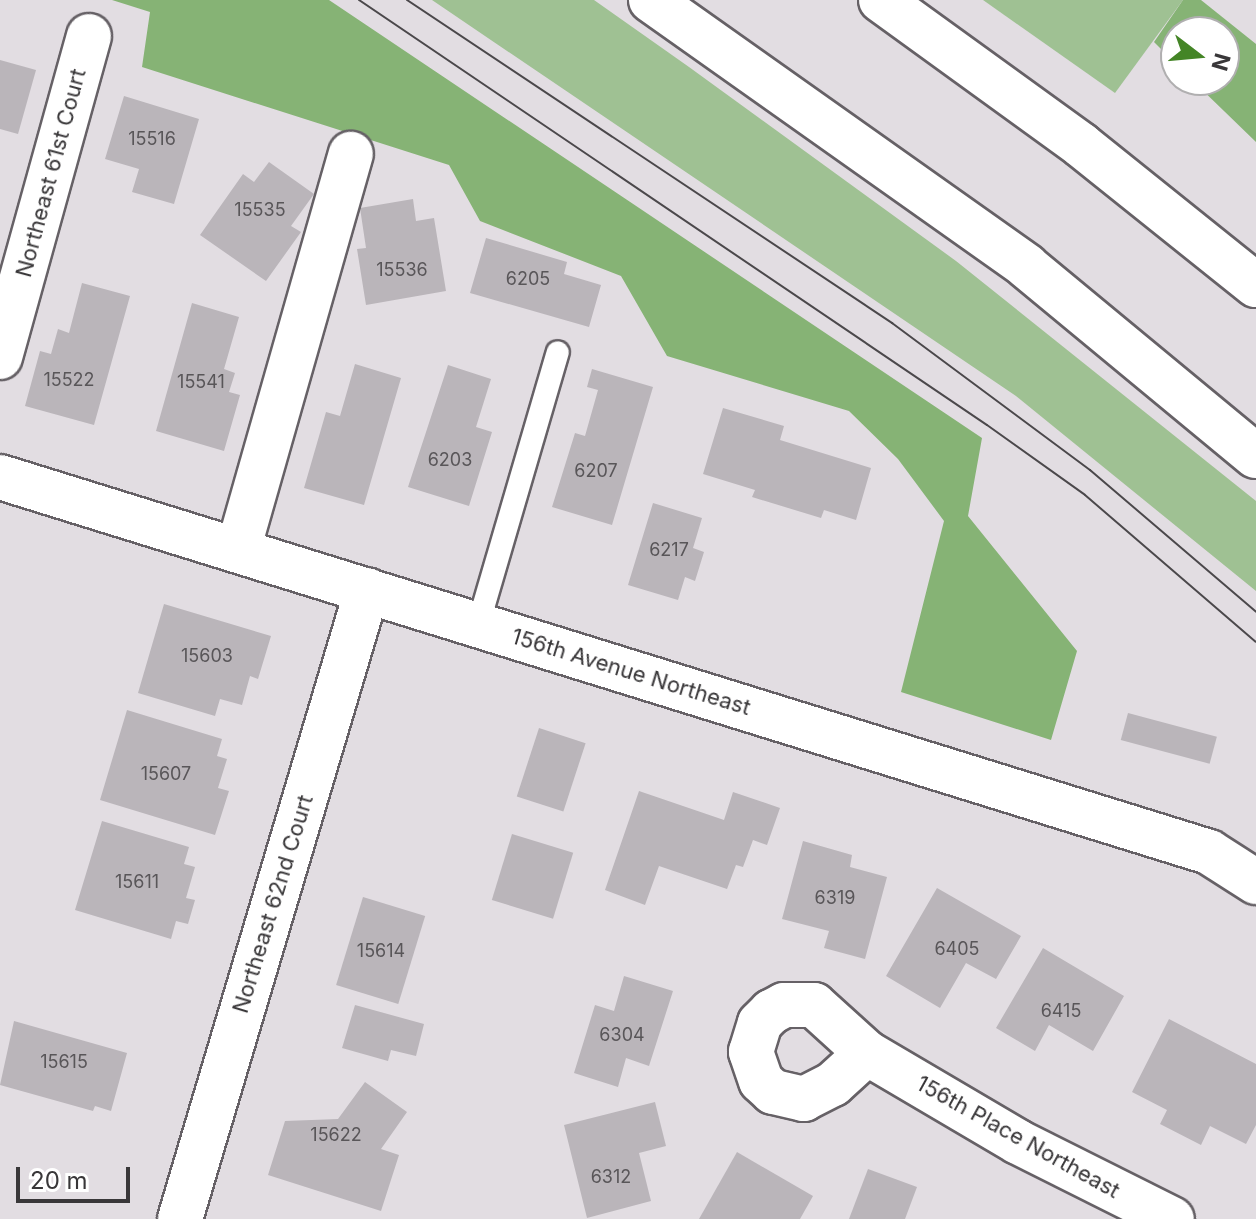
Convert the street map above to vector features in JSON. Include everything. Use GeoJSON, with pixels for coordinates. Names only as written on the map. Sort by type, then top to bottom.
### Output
{"type":"FeatureCollection","features":[{"type":"Feature","properties":{"kind":"main road"},"geometry":{"type":"LineString","coordinates":[[651,0],[1026,266],[1256,456]]}},
{"type":"Feature","properties":{"kind":"main road"},"geometry":{"type":"LineString","coordinates":[[881,0],[1081,145],[1256,285]]}},
{"type":"Feature","properties":{"kind":"main road","name":"Northeast 61st Court"},"geometry":{"type":"LineString","coordinates":[[0,357],[89,36]]}},
{"type":"Feature","properties":{"kind":"main road"},"geometry":{"type":"LineString","coordinates":[[238,550],[351,154]]}},
{"type":"Feature","properties":{"kind":"main road","name":"156th Avenue Northeast"},"geometry":{"type":"LineString","coordinates":[[0,477],[1209,852],[1256,882]]}},
{"type":"Feature","properties":{"kind":"main road","name":"Northeast 62nd Court"},"geometry":{"type":"LineString","coordinates":[[180,1219],[367,590]]}},
{"type":"Feature","properties":{"kind":"main road","name":"156th Place Northeast"},"geometry":{"type":"LineString","coordinates":[[867,1053],[1018,1142],[1172,1219]]}},
{"type":"Feature","properties":{"kind":"lane"},"geometry":{"type":"LineString","coordinates":[[478,625],[558,352]]}},
{"type":"Feature","properties":{"kind":"green space"},"geometry":{"type":"Polygon","coordinates":[[[112,0],[329,0],[982,438],[968,516],[1077,651],[1051,740],[901,692],[944,521],[898,459],[849,411],[667,356],[621,276],[480,221],[449,165],[142,67],[150,12],[112,0]]]}},
{"type":"Feature","properties":{"kind":"green space"},"geometry":{"type":"Polygon","coordinates":[[[432,0],[594,0],[689,67],[956,261],[1256,501],[1256,591],[1016,396],[432,0]]]}},
{"type":"Feature","properties":{"kind":"green space"},"geometry":{"type":"Polygon","coordinates":[[[983,0],[1183,0],[1171,16],[1160,16],[1160,31],[1115,93],[983,0]]]}},
{"type":"Feature","properties":{"kind":"green space"},"geometry":{"type":"Polygon","coordinates":[[[1183,0],[1201,0],[1221,16],[1172,16],[1183,0]]]}},
{"type":"Feature","properties":{"kind":"green space"},"geometry":{"type":"Polygon","coordinates":[[[1240,31],[1256,44],[1256,142],[1209,96],[1240,96],[1240,31]]]}},
{"type":"Feature","properties":{"kind":"green space"},"geometry":{"type":"Polygon","coordinates":[[[1160,33],[1160,48],[1154,42],[1160,33]]]}},
{"type":"Feature","properties":{"kind":"building"},"geometry":{"type":"Polygon","coordinates":[[[0,60],[36,70],[18,134],[0,129],[0,60]]]}},
{"type":"Feature","properties":{"kind":"building"},"geometry":{"type":"Polygon","coordinates":[[[124,96],[199,119],[174,204],[132,192],[139,169],[105,159],[124,96]]]}},
{"type":"Feature","properties":{"kind":"building"},"geometry":{"type":"Polygon","coordinates":[[[269,162],[314,194],[291,226],[301,232],[266,281],[200,235],[243,174],[254,182],[269,162]]]}},
{"type":"Feature","properties":{"kind":"building"},"geometry":{"type":"Polygon","coordinates":[[[413,199],[416,221],[434,218],[446,291],[366,305],[357,249],[366,248],[360,208],[413,199]]]}},
{"type":"Feature","properties":{"kind":"building"},"geometry":{"type":"Polygon","coordinates":[[[486,238],[567,262],[564,274],[601,285],[589,327],[470,293],[486,238]]]}},
{"type":"Feature","properties":{"kind":"building"},"geometry":{"type":"Polygon","coordinates":[[[82,283],[130,296],[94,425],[25,406],[40,351],[51,354],[58,329],[69,333],[82,283]]]}},
{"type":"Feature","properties":{"kind":"building"},"geometry":{"type":"Polygon","coordinates":[[[192,303],[239,317],[224,369],[235,373],[229,392],[240,395],[224,451],[156,431],[192,303]]]}},
{"type":"Feature","properties":{"kind":"building"},"geometry":{"type":"Polygon","coordinates":[[[355,364],[401,378],[364,505],[304,488],[326,412],[340,416],[355,364]]]}},
{"type":"Feature","properties":{"kind":"building"},"geometry":{"type":"Polygon","coordinates":[[[448,365],[491,379],[476,427],[492,432],[469,506],[408,487],[448,365]]]}},
{"type":"Feature","properties":{"kind":"building"},"geometry":{"type":"Polygon","coordinates":[[[592,369],[653,387],[612,525],[552,507],[575,433],[585,436],[598,390],[587,387],[592,369]]]}},
{"type":"Feature","properties":{"kind":"building"},"geometry":{"type":"Polygon","coordinates":[[[723,408],[784,426],[780,440],[871,468],[856,520],[824,510],[821,518],[752,497],[755,490],[703,474],[723,408]]]}},
{"type":"Feature","properties":{"kind":"building"},"geometry":{"type":"Polygon","coordinates":[[[653,503],[702,518],[693,548],[704,552],[695,581],[685,577],[678,600],[628,585],[653,503]]]}},
{"type":"Feature","properties":{"kind":"building"},"geometry":{"type":"Polygon","coordinates":[[[164,604],[271,636],[258,679],[250,676],[242,705],[220,699],[215,716],[138,693],[164,604]]]}},
{"type":"Feature","properties":{"kind":"building"},"geometry":{"type":"Polygon","coordinates":[[[127,710],[222,739],[217,756],[227,759],[218,788],[229,791],[215,835],[100,800],[127,710]]]}},
{"type":"Feature","properties":{"kind":"building"},"geometry":{"type":"Polygon","coordinates":[[[1128,713],[1217,737],[1210,764],[1121,740],[1128,713]]]}},
{"type":"Feature","properties":{"kind":"building"},"geometry":{"type":"Polygon","coordinates":[[[539,728],[586,743],[563,812],[517,796],[539,728]]]}},
{"type":"Feature","properties":{"kind":"building"},"geometry":{"type":"Polygon","coordinates":[[[639,791],[724,820],[733,792],[780,808],[767,845],[753,840],[743,867],[736,865],[727,889],[659,866],[645,905],[605,890],[639,791]]]}},
{"type":"Feature","properties":{"kind":"building"},"geometry":{"type":"Polygon","coordinates":[[[102,821],[189,847],[184,864],[195,867],[186,898],[195,900],[188,924],[176,921],[171,939],[75,910],[102,821]]]}},
{"type":"Feature","properties":{"kind":"building"},"geometry":{"type":"Polygon","coordinates":[[[512,834],[573,853],[553,919],[492,900],[512,834]]]}},
{"type":"Feature","properties":{"kind":"building"},"geometry":{"type":"Polygon","coordinates":[[[803,841],[852,855],[850,867],[887,877],[865,959],[824,948],[829,931],[782,919],[803,841]]]}},
{"type":"Feature","properties":{"kind":"building"},"geometry":{"type":"Polygon","coordinates":[[[937,888],[1021,936],[996,979],[966,963],[940,1008],[886,976],[937,888]]]}},
{"type":"Feature","properties":{"kind":"building"},"geometry":{"type":"Polygon","coordinates":[[[363,897],[425,916],[398,1004],[336,985],[363,897]]]}},
{"type":"Feature","properties":{"kind":"building"},"geometry":{"type":"Polygon","coordinates":[[[1043,948],[1124,996],[1093,1051],[1049,1025],[1035,1051],[996,1028],[1043,948]]]}},
{"type":"Feature","properties":{"kind":"building"},"geometry":{"type":"Polygon","coordinates":[[[624,976],[673,991],[649,1066],[626,1058],[618,1087],[574,1073],[595,1005],[614,1011],[624,976]]]}},
{"type":"Feature","properties":{"kind":"building"},"geometry":{"type":"Polygon","coordinates":[[[355,1005],[424,1024],[416,1056],[391,1050],[388,1061],[342,1048],[355,1005]]]}},
{"type":"Feature","properties":{"kind":"building"},"geometry":{"type":"Polygon","coordinates":[[[1169,1019],[1256,1064],[1256,1125],[1246,1144],[1210,1126],[1201,1145],[1160,1124],[1167,1110],[1132,1092],[1169,1019]]]}},
{"type":"Feature","properties":{"kind":"building"},"geometry":{"type":"Polygon","coordinates":[[[14,1021],[127,1053],[111,1111],[95,1106],[93,1111],[0,1085],[14,1021]]]}},
{"type":"Feature","properties":{"kind":"building"},"geometry":{"type":"Polygon","coordinates":[[[365,1082],[407,1112],[381,1149],[399,1155],[381,1211],[268,1175],[285,1121],[338,1119],[365,1082]]]}},
{"type":"Feature","properties":{"kind":"building"},"geometry":{"type":"Polygon","coordinates":[[[655,1102],[666,1146],[639,1153],[651,1201],[587,1218],[564,1125],[655,1102]]]}},
{"type":"Feature","properties":{"kind":"building"},"geometry":{"type":"Polygon","coordinates":[[[737,1152],[813,1196],[800,1219],[699,1219],[737,1152]]]}},
{"type":"Feature","properties":{"kind":"building"},"geometry":{"type":"Polygon","coordinates":[[[868,1169],[917,1187],[905,1219],[849,1219],[868,1169]]]}},
{"type":"Feature","properties":{"kind":"tram line"},"geometry":{"type":"LineString","coordinates":[[359,0],[987,425],[1085,495],[1256,642]]}},
{"type":"Feature","properties":{"kind":"tram line"},"geometry":{"type":"LineString","coordinates":[[407,0],[892,323],[1090,470],[1256,612]]}}]}
